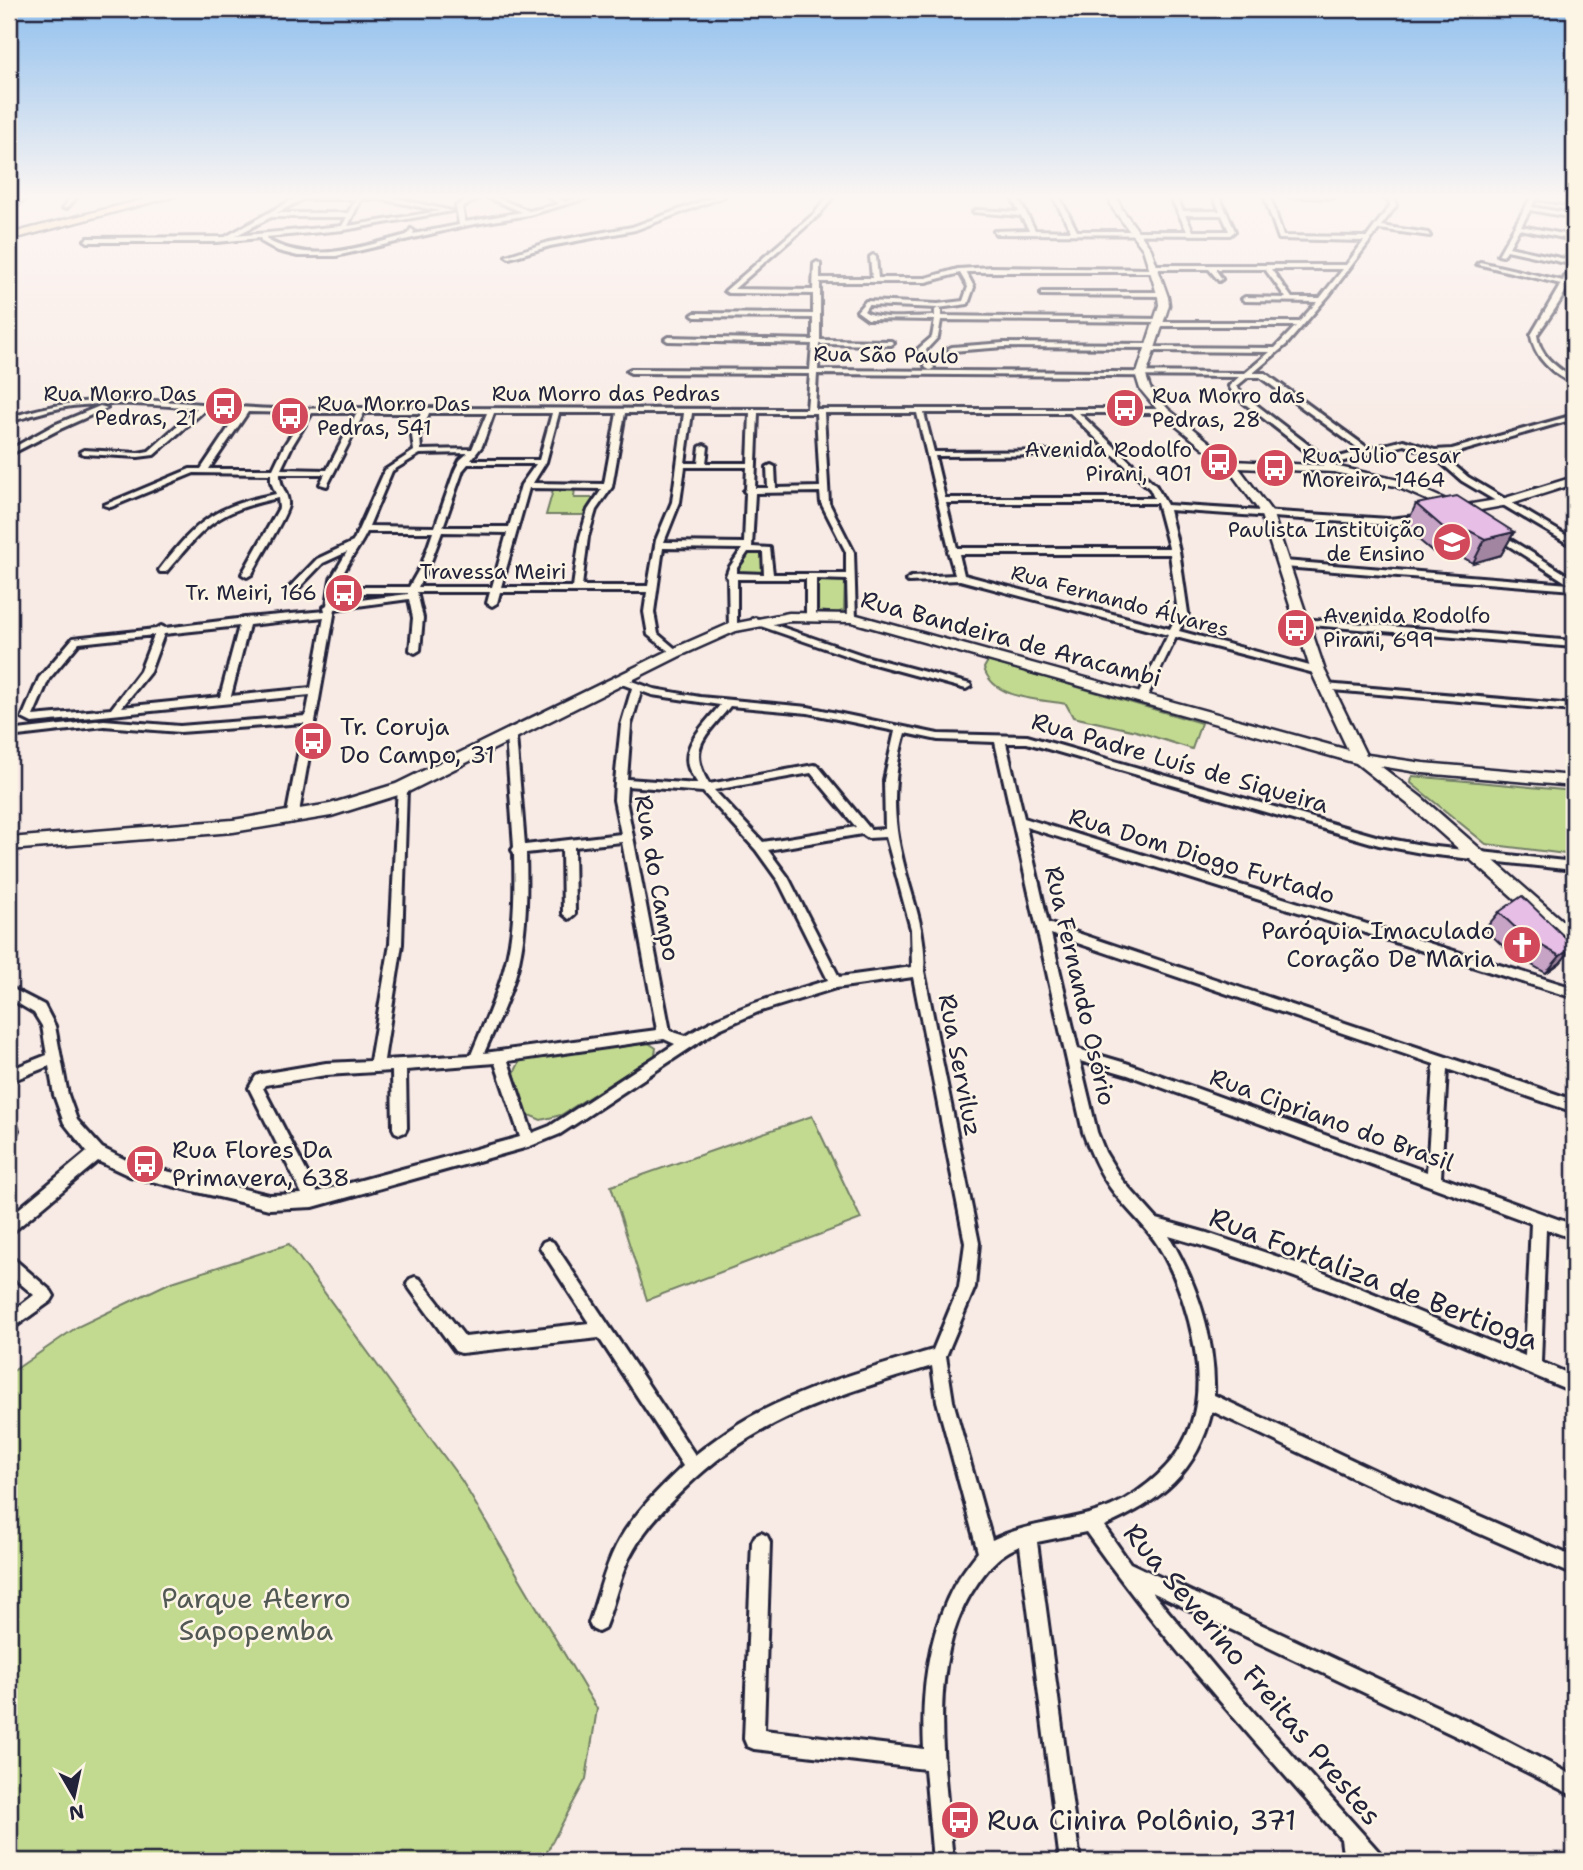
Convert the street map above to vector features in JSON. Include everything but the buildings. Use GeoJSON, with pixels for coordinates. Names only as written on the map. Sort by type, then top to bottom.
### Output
{"type":"FeatureCollection","features":[{"type":"Feature","properties":{"kind":"main road"},"geometry":{"type":"LineString","coordinates":[[1159,283],[1164,305],[1141,376],[1145,389],[1164,411],[1230,464],[1266,512],[1318,671],[1361,759],[1478,855],[1574,941]]}},
{"type":"Feature","properties":{"kind":"main road"},"geometry":{"type":"LineString","coordinates":[[1230,464],[1331,466],[1399,483],[1459,513],[1574,480]]}},
{"type":"Feature","properties":{"kind":"main road","name":"Rua Bandeira de Aracambi"},"geometry":{"type":"LineString","coordinates":[[9,844],[233,826],[331,810],[402,788],[512,736],[675,653],[732,628],[755,621],[811,616],[853,618],[1361,759]]}},
{"type":"Feature","properties":{"kind":"street"},"geometry":{"type":"LineString","coordinates":[[728,291],[737,283]]}},
{"type":"Feature","properties":{"kind":"street"},"geometry":{"type":"LineString","coordinates":[[817,283],[814,372],[824,489],[828,512],[848,544],[853,618]]}},
{"type":"Feature","properties":{"kind":"street"},"geometry":{"type":"LineString","coordinates":[[968,283],[971,288],[966,303],[938,306],[866,303],[860,312],[868,317],[1300,324]]}},
{"type":"Feature","properties":{"kind":"street"},"geometry":{"type":"LineString","coordinates":[[1279,283],[1290,299]]}},
{"type":"Feature","properties":{"kind":"street"},"geometry":{"type":"LineString","coordinates":[[1333,283],[1277,350],[1233,386],[1238,394],[1331,466],[1368,452],[1409,442],[1434,452],[1465,479],[1574,544]]}},
{"type":"Feature","properties":{"kind":"street"},"geometry":{"type":"LineString","coordinates":[[1565,283],[1537,328],[1534,343],[1545,359],[1574,382]]}},
{"type":"Feature","properties":{"kind":"street"},"geometry":{"type":"LineString","coordinates":[[728,291],[817,292]]}},
{"type":"Feature","properties":{"kind":"street"},"geometry":{"type":"LineString","coordinates":[[1043,294],[1163,294]]}},
{"type":"Feature","properties":{"kind":"street"},"geometry":{"type":"LineString","coordinates":[[1245,299],[1320,300]]}},
{"type":"Feature","properties":{"kind":"street"},"geometry":{"type":"LineString","coordinates":[[930,368],[922,349],[933,343],[938,306]]}},
{"type":"Feature","properties":{"kind":"street"},"geometry":{"type":"LineString","coordinates":[[695,315],[816,316]]}},
{"type":"Feature","properties":{"kind":"street"},"geometry":{"type":"LineString","coordinates":[[668,340],[891,343]]}},
{"type":"Feature","properties":{"kind":"street"},"geometry":{"type":"LineString","coordinates":[[952,349],[1004,345],[1277,350]]}},
{"type":"Feature","properties":{"kind":"street","name":"Rua São Paulo"},"geometry":{"type":"LineString","coordinates":[[632,371],[1243,377],[1262,375],[1368,452]]}},
{"type":"Feature","properties":{"kind":"street","name":"Rua Morro das Pedras"},"geometry":{"type":"LineString","coordinates":[[9,420],[51,408],[158,401],[245,410],[310,411],[1164,411]]}},
{"type":"Feature","properties":{"kind":"street"},"geometry":{"type":"LineString","coordinates":[[9,453],[81,416],[120,404]]}},
{"type":"Feature","properties":{"kind":"street"},"geometry":{"type":"LineString","coordinates":[[84,452],[138,455],[151,453],[204,406]]}},
{"type":"Feature","properties":{"kind":"street"},"geometry":{"type":"LineString","coordinates":[[204,470],[245,410]]}},
{"type":"Feature","properties":{"kind":"street"},"geometry":{"type":"LineString","coordinates":[[324,484],[362,410]]}},
{"type":"Feature","properties":{"kind":"street"},"geometry":{"type":"LineString","coordinates":[[247,574],[283,509],[282,495],[275,483],[275,471],[310,411]]}},
{"type":"Feature","properties":{"kind":"street"},"geometry":{"type":"LineString","coordinates":[[418,452],[415,445],[417,431],[426,411]]}},
{"type":"Feature","properties":{"kind":"street"},"geometry":{"type":"LineString","coordinates":[[492,603],[525,485],[542,462],[556,411]]}},
{"type":"Feature","properties":{"kind":"street"},"geometry":{"type":"LineString","coordinates":[[415,650],[418,618],[412,593],[424,568],[463,462],[473,451],[491,412]]}},
{"type":"Feature","properties":{"kind":"street"},"geometry":{"type":"LineString","coordinates":[[577,589],[580,554],[592,510],[608,487],[621,412]]}},
{"type":"Feature","properties":{"kind":"street"},"geometry":{"type":"LineString","coordinates":[[675,653],[653,635],[649,628],[659,545],[675,509],[688,412]]}},
{"type":"Feature","properties":{"kind":"street"},"geometry":{"type":"LineString","coordinates":[[732,628],[731,576],[737,559],[747,547],[754,412]]}},
{"type":"Feature","properties":{"kind":"street"},"geometry":{"type":"LineString","coordinates":[[920,412],[960,577]]}},
{"type":"Feature","properties":{"kind":"street"},"geometry":{"type":"LineString","coordinates":[[1073,412],[1145,478],[1161,503],[1175,551],[1183,613],[1142,698]]}},
{"type":"Feature","properties":{"kind":"street"},"geometry":{"type":"LineString","coordinates":[[1434,452],[1452,451],[1574,417]]}},
{"type":"Feature","properties":{"kind":"street"},"geometry":{"type":"LineString","coordinates":[[702,465],[704,447]]}},
{"type":"Feature","properties":{"kind":"street"},"geometry":{"type":"LineString","coordinates":[[292,818],[333,590],[344,562],[364,529],[389,470],[418,452],[473,451]]}},
{"type":"Feature","properties":{"kind":"street"},"geometry":{"type":"LineString","coordinates":[[930,454],[1118,453]]}},
{"type":"Feature","properties":{"kind":"street"},"geometry":{"type":"LineString","coordinates":[[463,462],[542,462]]}},
{"type":"Feature","properties":{"kind":"street"},"geometry":{"type":"LineString","coordinates":[[681,465],[750,465]]}},
{"type":"Feature","properties":{"kind":"street"},"geometry":{"type":"LineString","coordinates":[[771,467],[772,491]]}},
{"type":"Feature","properties":{"kind":"street"},"geometry":{"type":"LineString","coordinates":[[108,505],[181,473],[204,470],[330,472]]}},
{"type":"Feature","properties":{"kind":"street"},"geometry":{"type":"LineString","coordinates":[[525,485],[608,487]]}},
{"type":"Feature","properties":{"kind":"street"},"geometry":{"type":"LineString","coordinates":[[748,491],[824,489]]}},
{"type":"Feature","properties":{"kind":"street"},"geometry":{"type":"LineString","coordinates":[[163,569],[214,514],[241,503],[282,495]]}},
{"type":"Feature","properties":{"kind":"street"},"geometry":{"type":"LineString","coordinates":[[941,500],[1161,503],[1389,522],[1434,516]]}},
{"type":"Feature","properties":{"kind":"street"},"geometry":{"type":"LineString","coordinates":[[1481,524],[1574,585]]}},
{"type":"Feature","properties":{"kind":"street"},"geometry":{"type":"LineString","coordinates":[[364,529],[513,530]]}},
{"type":"Feature","properties":{"kind":"street"},"geometry":{"type":"LineString","coordinates":[[292,590],[320,561],[357,544]]}},
{"type":"Feature","properties":{"kind":"street"},"geometry":{"type":"LineString","coordinates":[[659,545],[747,547],[766,550],[769,576]]}},
{"type":"Feature","properties":{"kind":"street"},"geometry":{"type":"LineString","coordinates":[[952,551],[1175,551]]}},
{"type":"Feature","properties":{"kind":"street"},"geometry":{"type":"LineString","coordinates":[[1284,564],[1574,585]]}},
{"type":"Feature","properties":{"kind":"street"},"geometry":{"type":"LineString","coordinates":[[731,576],[852,576]]}},
{"type":"Feature","properties":{"kind":"street"},"geometry":{"type":"LineString","coordinates":[[811,576],[811,616]]}},
{"type":"Feature","properties":{"kind":"street","name":"Rua Fernando Álvares"},"geometry":{"type":"LineString","coordinates":[[911,580],[960,577],[1318,671]]}},
{"type":"Feature","properties":{"kind":"street","name":"Travessa Meiri"},"geometry":{"type":"LineString","coordinates":[[333,590],[412,593],[497,589],[654,589]]}},
{"type":"Feature","properties":{"kind":"street"},"geometry":{"type":"LineString","coordinates":[[316,691],[32,720],[27,718],[44,678],[73,642],[329,610],[412,593]]}},
{"type":"Feature","properties":{"kind":"street"},"geometry":{"type":"LineString","coordinates":[[225,699],[245,621]]}},
{"type":"Feature","properties":{"kind":"street"},"geometry":{"type":"LineString","coordinates":[[755,621],[863,659],[967,686]]}},
{"type":"Feature","properties":{"kind":"street"},"geometry":{"type":"LineString","coordinates":[[1302,622],[1574,644]]}},
{"type":"Feature","properties":{"kind":"street"},"geometry":{"type":"LineString","coordinates":[[104,723],[145,672],[161,629]]}},
{"type":"Feature","properties":{"kind":"street","name":"Rua Padre Luís de Siqueira"},"geometry":{"type":"LineString","coordinates":[[623,681],[637,688],[727,703],[784,706],[954,740],[1038,742],[1379,841],[1478,855]]}},
{"type":"Feature","properties":{"kind":"street"},"geometry":{"type":"LineString","coordinates":[[1325,687],[1574,708]]}},
{"type":"Feature","properties":{"kind":"street","name":"Rua do Campo"},"geometry":{"type":"LineString","coordinates":[[637,688],[629,710],[620,782],[626,837],[664,1034]]}},
{"type":"Feature","properties":{"kind":"street"},"geometry":{"type":"LineString","coordinates":[[727,703],[702,733],[692,756],[694,768],[706,788],[760,847],[784,880],[836,983]]}},
{"type":"Feature","properties":{"kind":"street"},"geometry":{"type":"LineString","coordinates":[[9,734],[104,723],[180,729],[310,719]]}},
{"type":"Feature","properties":{"kind":"street"},"geometry":{"type":"LineString","coordinates":[[900,731],[888,777],[891,833],[921,946],[918,971]]}},
{"type":"Feature","properties":{"kind":"street"},"geometry":{"type":"LineString","coordinates":[[475,1060],[514,958],[518,850],[512,736]]}},
{"type":"Feature","properties":{"kind":"street","name":"Rua Fernando Osório"},"geometry":{"type":"LineString","coordinates":[[1000,740],[1090,1132],[1103,1165],[1120,1190],[1153,1225]]}},
{"type":"Feature","properties":{"kind":"street","name":"Rua Bandeira de Aracambi"},"geometry":{"type":"LineString","coordinates":[[1361,759],[1423,768],[1574,781]]}},
{"type":"Feature","properties":{"kind":"street"},"geometry":{"type":"LineString","coordinates":[[620,782],[706,788],[814,769],[863,830],[871,836],[891,833]]}},
{"type":"Feature","properties":{"kind":"street"},"geometry":{"type":"LineString","coordinates":[[376,1065],[396,944],[402,788]]}},
{"type":"Feature","properties":{"kind":"street","name":"Rua Dom Diogo Furtado"},"geometry":{"type":"LineString","coordinates":[[1019,821],[1574,993]]}},
{"type":"Feature","properties":{"kind":"street"},"geometry":{"type":"LineString","coordinates":[[760,847],[863,830]]}},
{"type":"Feature","properties":{"kind":"street"},"geometry":{"type":"LineString","coordinates":[[518,850],[626,837]]}},
{"type":"Feature","properties":{"kind":"street"},"geometry":{"type":"LineString","coordinates":[[569,844],[569,914]]}},
{"type":"Feature","properties":{"kind":"street"},"geometry":{"type":"LineString","coordinates":[[1478,855],[1574,866]]}},
{"type":"Feature","properties":{"kind":"street"},"geometry":{"type":"LineString","coordinates":[[1042,926],[1574,1106]]}},
{"type":"Feature","properties":{"kind":"street","name":"Rua Serviluz"},"geometry":{"type":"LineString","coordinates":[[97,1153],[130,1169],[269,1202],[313,1200],[528,1141],[574,1119],[715,1025],[755,1008],[836,983],[918,971],[972,1243],[967,1287],[938,1356]]}},
{"type":"Feature","properties":{"kind":"street"},"geometry":{"type":"LineString","coordinates":[[9,992],[38,1009],[48,1026],[61,1095],[71,1123],[97,1153],[9,1227]]}},
{"type":"Feature","properties":{"kind":"street"},"geometry":{"type":"LineString","coordinates":[[313,1200],[256,1088],[257,1083],[284,1074],[376,1065],[475,1060],[664,1034],[686,1042]]}},
{"type":"Feature","properties":{"kind":"street","name":"Rua Cipriano do Brasil"},"geometry":{"type":"LineString","coordinates":[[1073,1053],[1129,1070],[1574,1232]]}},
{"type":"Feature","properties":{"kind":"street"},"geometry":{"type":"LineString","coordinates":[[500,1057],[528,1141]]}},
{"type":"Feature","properties":{"kind":"street"},"geometry":{"type":"LineString","coordinates":[[9,1076],[54,1058]]}},
{"type":"Feature","properties":{"kind":"street"},"geometry":{"type":"LineString","coordinates":[[1433,1182],[1441,1062]]}},
{"type":"Feature","properties":{"kind":"street"},"geometry":{"type":"LineString","coordinates":[[399,1064],[400,1128]]}},
{"type":"Feature","properties":{"kind":"street"},"geometry":{"type":"LineString","coordinates":[[1533,1368],[1539,1220]]}},
{"type":"Feature","properties":{"kind":"street"},"geometry":{"type":"LineString","coordinates":[[943,1861],[933,1760],[933,1704],[942,1640],[961,1592],[987,1554],[1027,1535],[1090,1522],[1132,1506],[1150,1495],[1198,1438],[1207,1400],[1203,1347],[1189,1294],[1173,1256],[1153,1225]]}},
{"type":"Feature","properties":{"kind":"street","name":"Rua Fortaliza de Bertioga"},"geometry":{"type":"LineString","coordinates":[[1153,1225],[1218,1241],[1271,1260],[1574,1384]]}},
{"type":"Feature","properties":{"kind":"street"},"geometry":{"type":"LineString","coordinates":[[548,1247],[600,1330],[692,1465]]}},
{"type":"Feature","properties":{"kind":"street"},"geometry":{"type":"LineString","coordinates":[[9,1264],[46,1296],[9,1323]]}},
{"type":"Feature","properties":{"kind":"street"},"geometry":{"type":"LineString","coordinates":[[415,1284],[461,1345],[600,1330]]}},
{"type":"Feature","properties":{"kind":"street"},"geometry":{"type":"LineString","coordinates":[[598,1623],[618,1560],[642,1520],[692,1465],[720,1443],[777,1409],[938,1356],[945,1401],[987,1554]]}},
{"type":"Feature","properties":{"kind":"street"},"geometry":{"type":"LineString","coordinates":[[1207,1400],[1370,1477],[1574,1566]]}},
{"type":"Feature","properties":{"kind":"street","name":"Rua Severino Freitas Prestes"},"geometry":{"type":"LineString","coordinates":[[1090,1522],[1125,1570],[1208,1672],[1374,1861]]}},
{"type":"Feature","properties":{"kind":"street"},"geometry":{"type":"LineString","coordinates":[[1027,1535],[1070,1861]]}},
{"type":"Feature","properties":{"kind":"street"},"geometry":{"type":"LineString","coordinates":[[761,1542],[754,1739],[933,1760]]}},
{"type":"Feature","properties":{"kind":"street"},"geometry":{"type":"LineString","coordinates":[[1125,1570],[1469,1732],[1574,1786]]}},
{"type":"Feature","properties":{"kind":"street"},"geometry":{"type":"LineString","coordinates":[[1352,1835],[1354,1861]]}},
{"type":"Feature","properties":{"kind":"green space"},"geometry":{"type":"Polygon","coordinates":[[[554,487],[575,487],[574,498],[595,498],[583,515],[546,515],[554,487]]]}},
{"type":"Feature","properties":{"kind":"green space"},"geometry":{"type":"Polygon","coordinates":[[[764,551],[765,574],[738,575],[738,564],[748,552],[764,551]]]}},
{"type":"Feature","properties":{"kind":"green space"},"geometry":{"type":"Polygon","coordinates":[[[819,578],[845,579],[844,610],[838,613],[818,611],[816,582],[819,578]]]}},
{"type":"Feature","properties":{"kind":"green space"},"geometry":{"type":"Polygon","coordinates":[[[988,661],[1201,723],[1192,749],[1136,731],[1073,717],[1066,704],[1007,692],[989,679],[984,668],[988,661]]]}},
{"type":"Feature","properties":{"kind":"green space"},"geometry":{"type":"Polygon","coordinates":[[[1412,776],[1574,791],[1574,855],[1486,844],[1411,783],[1412,776]]]}},
{"type":"Feature","properties":{"kind":"green space"},"geometry":{"type":"Polygon","coordinates":[[[647,1042],[656,1048],[655,1055],[561,1115],[541,1120],[524,1113],[514,1073],[520,1061],[647,1042]]]}},
{"type":"Feature","properties":{"kind":"green space"},"geometry":{"type":"Polygon","coordinates":[[[812,1116],[861,1219],[647,1300],[611,1186],[812,1116]]]}},
{"type":"Feature","properties":{"kind":"green space","name":"Parque Aterro Sapopemba"},"geometry":{"type":"Polygon","coordinates":[[[289,1244],[462,1481],[597,1709],[586,1779],[542,1861],[9,1861],[9,1374],[77,1327],[169,1283],[289,1244]]]}},
{"type":"Feature","properties":{"kind":"place","name":"Rua Morro Das Pedras, 21"},"geometry":{"type":"Point","coordinates":[224,406]}},
{"type":"Feature","properties":{"kind":"place","name":"Rua Morro das Pedras, 28"},"geometry":{"type":"Point","coordinates":[1125,408]}},
{"type":"Feature","properties":{"kind":"place","name":"Rua Morro Das Pedras, 541"},"geometry":{"type":"Point","coordinates":[290,416]}},
{"type":"Feature","properties":{"kind":"place","name":"Avenida Rodolfo Pirani, 901"},"geometry":{"type":"Point","coordinates":[1219,462]}},
{"type":"Feature","properties":{"kind":"place","name":"Rua Júlio Cesar Moreira, 1464"},"geometry":{"type":"Point","coordinates":[1275,468]}},
{"type":"Feature","properties":{"kind":"place","name":"Paulista Instituição de Ensino"},"geometry":{"type":"Point","coordinates":[1452,542]}},
{"type":"Feature","properties":{"kind":"place","name":"Tr. Meiri, 166"},"geometry":{"type":"Point","coordinates":[344,593]}},
{"type":"Feature","properties":{"kind":"place","name":"Avenida Rodolfo Pirani, 699"},"geometry":{"type":"Point","coordinates":[1296,628]}},
{"type":"Feature","properties":{"kind":"place","name":"Tr. Coruja Do Campo, 31"},"geometry":{"type":"Point","coordinates":[313,741]}},
{"type":"Feature","properties":{"kind":"place","name":"Paróquia Imaculado Coração De Maria"},"geometry":{"type":"Point","coordinates":[1522,945]}},
{"type":"Feature","properties":{"kind":"place","name":"Rua Flores Da Primavera, 638"},"geometry":{"type":"Point","coordinates":[145,1164]}},
{"type":"Feature","properties":{"kind":"place","name":"Rua Cinira Polônio, 371"},"geometry":{"type":"Point","coordinates":[960,1820]}}]}
